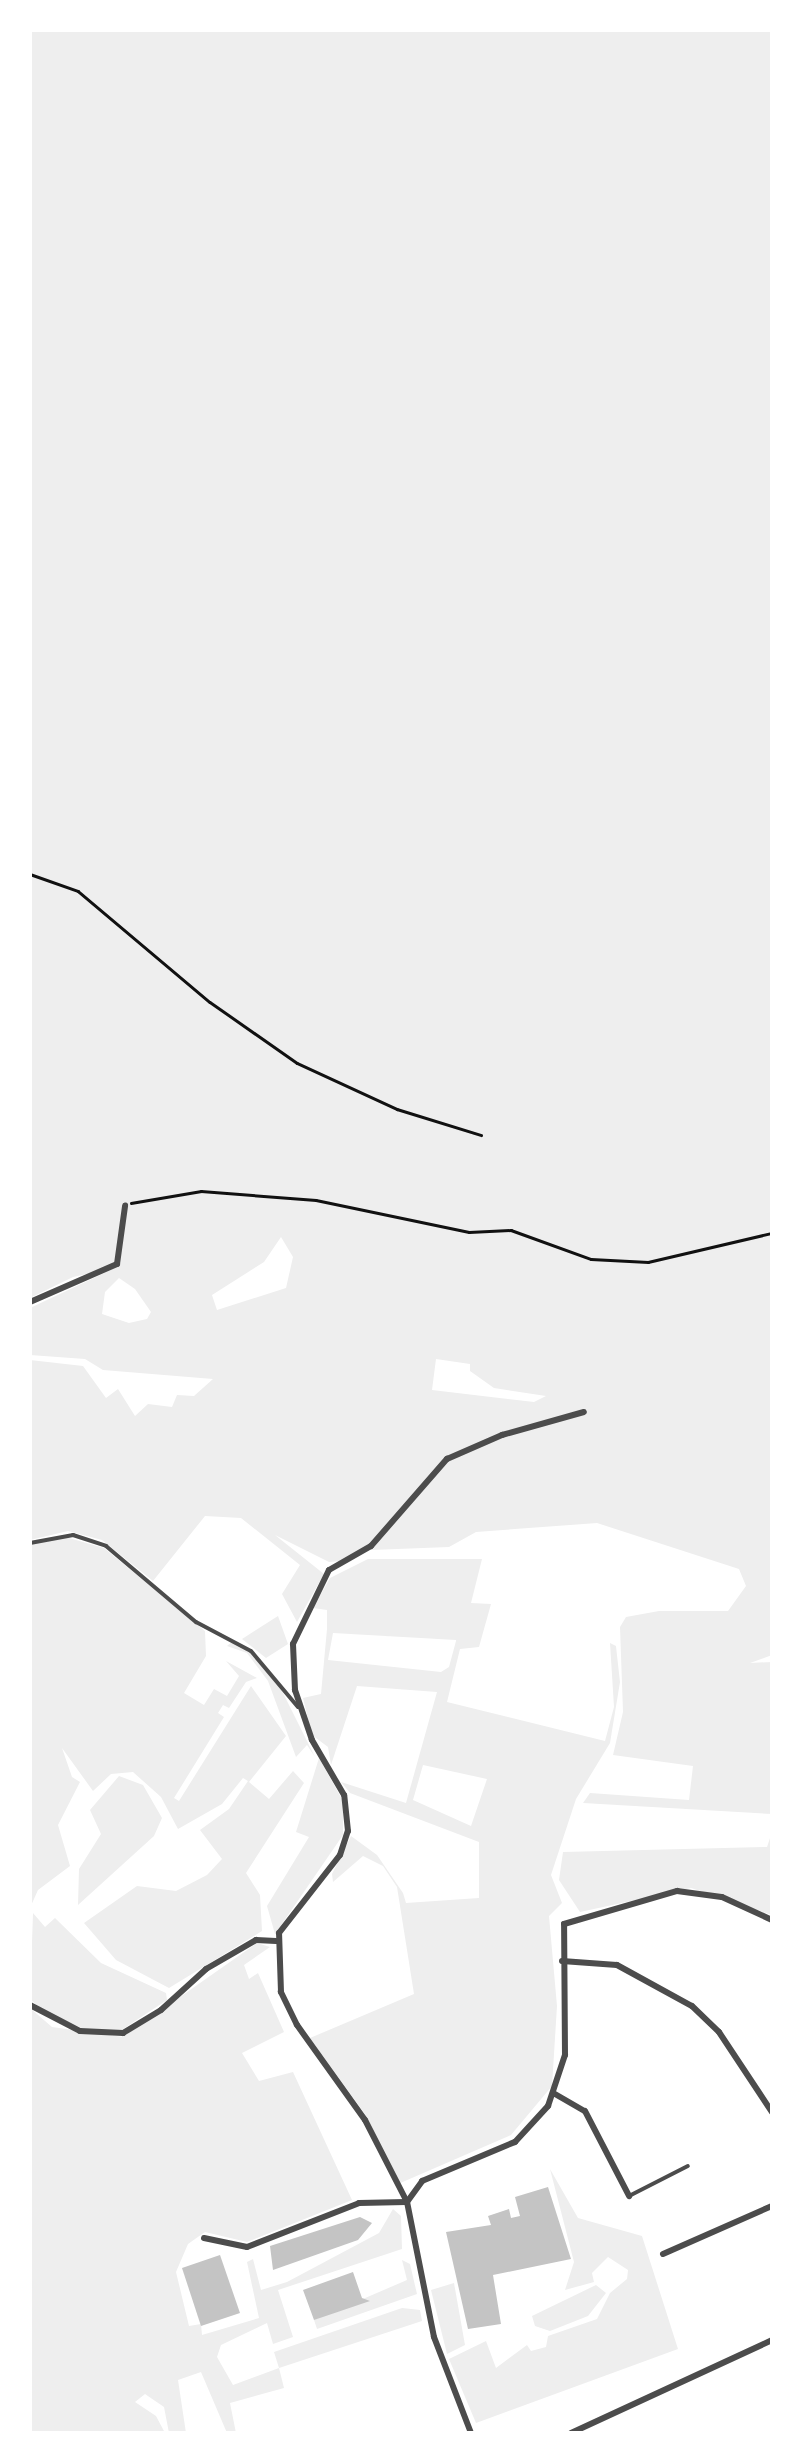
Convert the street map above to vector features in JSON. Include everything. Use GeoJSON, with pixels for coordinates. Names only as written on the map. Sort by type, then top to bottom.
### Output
{"type":"FeatureCollection","features":[{"type":"Feature","properties":{"kind":"street"},"geometry":{"type":"LineString","coordinates":[[30,1302],[117,1264],[125,1206]]}},
{"type":"Feature","properties":{"kind":"street"},"geometry":{"type":"LineString","coordinates":[[471,2433],[434,2338],[407,2202],[365,2120],[288,2010],[276,1941],[299,1901],[340,1855],[348,1830],[344,1795],[303,1715],[293,1644],[329,1570],[371,1546],[447,1460],[502,1434],[584,1412]]}},
{"type":"Feature","properties":{"kind":"street"},"geometry":{"type":"LineString","coordinates":[[204,2238],[248,2246],[359,2203],[407,2202],[429,2177],[515,2142],[555,2094],[565,2055],[562,1961],[568,1920],[666,1893],[709,1894],[772,1920]]}},
{"type":"Feature","properties":{"kind":"street"},"geometry":{"type":"LineString","coordinates":[[30,2004],[80,2031],[123,2033],[161,2010],[206,1969],[256,1940],[276,1941]]}},
{"type":"Feature","properties":{"kind":"street"},"geometry":{"type":"LineString","coordinates":[[562,1961],[618,1964],[692,2006],[719,2032],[772,2112]]}},
{"type":"Feature","properties":{"kind":"street"},"geometry":{"type":"LineString","coordinates":[[555,2094],[585,2111],[628,2196]]}},
{"type":"Feature","properties":{"kind":"street"},"geometry":{"type":"LineString","coordinates":[[663,2254],[772,2206]]}},
{"type":"Feature","properties":{"kind":"street"},"geometry":{"type":"LineString","coordinates":[[571,2433],[772,2340]]}},
{"type":"Feature","properties":{"kind":"lane"},"geometry":{"type":"LineString","coordinates":[[30,1543],[64,1534],[106,1546],[196,1622],[252,1651],[303,1715]]}},
{"type":"Feature","properties":{"kind":"lane"},"geometry":{"type":"LineString","coordinates":[[628,2196],[688,2166]]}},
{"type":"Feature","properties":{"kind":"path"},"geometry":{"type":"LineString","coordinates":[[30,874],[78,891],[210,1002],[297,1063],[397,1109],[481,1135]]}},
{"type":"Feature","properties":{"kind":"path"},"geometry":{"type":"LineString","coordinates":[[125,1206],[141,1198],[230,1191],[469,1232],[512,1230],[591,1258],[648,1262],[772,1233]]}},
{"type":"Feature","properties":{"kind":"shaded area"},"geometry":{"type":"Polygon","coordinates":[[[30,30],[772,30],[772,1655],[750,1663],[772,1662],[772,1814],[583,1803],[590,1793],[689,1800],[693,1766],[613,1755],[623,1712],[620,1627],[626,1617],[659,1611],[728,1611],[746,1586],[739,1569],[597,1523],[476,1532],[449,1547],[371,1550],[415,1497],[373,1542],[341,1561],[329,1562],[275,1535],[324,1574],[297,1622],[282,1594],[300,1565],[241,1518],[205,1516],[153,1581],[102,1540],[68,1531],[30,1540],[30,1360],[83,1366],[106,1398],[118,1389],[135,1416],[148,1404],[172,1407],[177,1395],[194,1396],[213,1379],[103,1370],[85,1359],[30,1355],[30,1308],[115,1268],[73,1277],[30,1298],[30,30]],[[281,1237],[264,1262],[212,1295],[217,1310],[286,1288],[293,1257],[281,1237]],[[119,1278],[105,1292],[102,1314],[129,1323],[147,1319],[151,1312],[135,1289],[119,1278]],[[436,1359],[432,1390],[534,1402],[546,1396],[494,1388],[470,1371],[470,1364],[436,1359]]]}},
{"type":"Feature","properties":{"kind":"shaded area"},"geometry":{"type":"Polygon","coordinates":[[[62,1536],[104,1548],[205,1631],[206,1656],[184,1693],[204,1705],[214,1689],[227,1696],[239,1676],[226,1661],[257,1678],[246,1682],[229,1708],[223,1705],[218,1713],[224,1717],[174,1798],[179,1801],[251,1686],[286,1736],[249,1782],[269,1799],[293,1771],[304,1783],[246,1873],[260,1895],[262,1931],[169,1988],[116,1960],[84,1923],[137,1886],[176,1891],[207,1875],[222,1859],[200,1830],[229,1809],[248,1781],[243,1778],[222,1804],[178,1829],[161,1797],[133,1772],[111,1774],[93,1791],[62,1748],[72,1777],[80,1782],[58,1825],[70,1866],[38,1890],[30,1908],[30,1545],[62,1536]]]}},
{"type":"Feature","properties":{"kind":"shaded area"},"geometry":{"type":"Polygon","coordinates":[[[368,1559],[482,1559],[471,1603],[491,1604],[479,1647],[460,1649],[447,1702],[605,1741],[614,1707],[610,1643],[616,1646],[620,1682],[610,1743],[576,1799],[551,1875],[562,1903],[549,1916],[557,2006],[552,2086],[511,2135],[398,2184],[365,2114],[310,2038],[414,1994],[397,1887],[383,1866],[363,1856],[333,1882],[332,1874],[351,1836],[377,1855],[403,1893],[406,1903],[479,1898],[479,1842],[350,1793],[341,1782],[406,1803],[437,1692],[357,1686],[331,1765],[328,1747],[312,1735],[303,1698],[321,1694],[327,1629],[327,1610],[313,1608],[330,1578],[368,1559]],[[333,1633],[328,1660],[441,1672],[449,1667],[456,1641],[456,1640],[333,1633]],[[423,1765],[413,1800],[471,1826],[487,1779],[423,1765]]]}},
{"type":"Feature","properties":{"kind":"shaded area"},"geometry":{"type":"Polygon","coordinates":[[[278,1616],[288,1644],[266,1658],[242,1639],[278,1616]]]}},
{"type":"Feature","properties":{"kind":"shaded area"},"geometry":{"type":"Polygon","coordinates":[[[232,1642],[249,1651],[279,1685],[315,1757],[307,1745],[296,1757],[268,1681],[247,1653],[227,1646],[232,1642]]]}},
{"type":"Feature","properties":{"kind":"shaded area"},"geometry":{"type":"Polygon","coordinates":[[[319,1758],[343,1801],[343,1835],[275,1934],[267,1906],[309,1837],[296,1832],[319,1758]]]}},
{"type":"Feature","properties":{"kind":"shaded area"},"geometry":{"type":"Polygon","coordinates":[[[119,1776],[143,1785],[162,1818],[154,1836],[78,1905],[79,1869],[101,1834],[90,1810],[119,1776]]]}},
{"type":"Feature","properties":{"kind":"shaded area"},"geometry":{"type":"Polygon","coordinates":[[[772,1832],[772,1915],[691,1888],[580,1912],[559,1880],[563,1852],[767,1847],[772,1832]]]}},
{"type":"Feature","properties":{"kind":"shaded area"},"geometry":{"type":"Polygon","coordinates":[[[33,1913],[45,1927],[55,1918],[101,1963],[166,1993],[167,2000],[120,2031],[84,2029],[42,2010],[30,1999],[33,1913]]]}},
{"type":"Feature","properties":{"kind":"shaded area"},"geometry":{"type":"Polygon","coordinates":[[[257,1943],[270,1947],[244,1965],[249,1979],[258,1973],[284,2032],[242,2053],[259,2081],[293,2072],[352,2200],[247,2242],[205,2232],[188,2244],[176,2272],[189,2326],[201,2324],[202,2335],[259,2318],[247,2262],[253,2259],[261,2290],[287,2282],[379,2233],[393,2209],[401,2216],[402,2249],[278,2290],[293,2337],[273,2344],[267,2323],[221,2345],[217,2357],[233,2385],[279,2368],[284,2388],[230,2403],[236,2433],[227,2433],[201,2372],[178,2380],[186,2433],[169,2433],[164,2407],[145,2394],[135,2402],[156,2416],[165,2433],[30,2433],[30,2008],[52,2027],[123,2037],[257,1943]]]}},
{"type":"Feature","properties":{"kind":"shaded area"},"geometry":{"type":"Polygon","coordinates":[[[550,2169],[578,2218],[642,2236],[678,2349],[476,2423],[449,2359],[486,2341],[496,2368],[527,2345],[531,2351],[546,2347],[548,2336],[597,2319],[610,2293],[627,2279],[628,2270],[608,2257],[592,2273],[594,2282],[565,2290],[574,2262],[550,2169]]]}},
{"type":"Feature","properties":{"kind":"shaded area"},"geometry":{"type":"Polygon","coordinates":[[[402,2260],[410,2264],[417,2294],[317,2329],[314,2320],[407,2280],[402,2260]]]}},
{"type":"Feature","properties":{"kind":"shaded area"},"geometry":{"type":"Polygon","coordinates":[[[454,2283],[465,2345],[447,2354],[431,2290],[454,2283]]]}},
{"type":"Feature","properties":{"kind":"shaded area"},"geometry":{"type":"Polygon","coordinates":[[[596,2285],[606,2293],[588,2316],[550,2331],[535,2326],[532,2316],[596,2285]]]}},
{"type":"Feature","properties":{"kind":"shaded area"},"geometry":{"type":"Polygon","coordinates":[[[402,2308],[420,2310],[422,2321],[279,2368],[274,2352],[402,2308]]]}},
{"type":"Feature","properties":{"kind":"building"},"geometry":{"type":"Polygon","coordinates":[[[548,2187],[571,2259],[493,2275],[501,2324],[468,2329],[446,2232],[491,2225],[488,2216],[509,2209],[511,2218],[520,2216],[515,2197],[548,2187]]]}},
{"type":"Feature","properties":{"kind":"building"},"geometry":{"type":"Polygon","coordinates":[[[360,2217],[372,2223],[358,2240],[273,2270],[270,2246],[360,2217]]]}},
{"type":"Feature","properties":{"kind":"building"},"geometry":{"type":"Polygon","coordinates":[[[220,2255],[240,2313],[201,2326],[182,2268],[220,2255]]]}},
{"type":"Feature","properties":{"kind":"building"},"geometry":{"type":"Polygon","coordinates":[[[353,2272],[362,2298],[370,2301],[314,2320],[303,2290],[353,2272]]]}}]}
